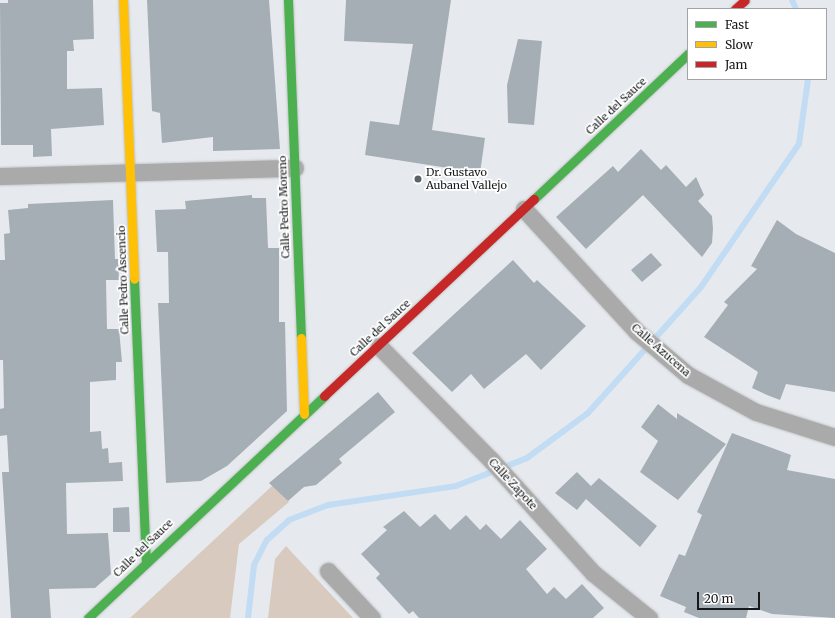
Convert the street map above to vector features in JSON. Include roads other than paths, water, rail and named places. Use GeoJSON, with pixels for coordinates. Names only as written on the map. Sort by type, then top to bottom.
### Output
{"type":"FeatureCollection","features":[{"type":"Feature","properties":{"kind":"street","name":"Calle Pedro Ascencio"},"geometry":{"type":"LineString","coordinates":[[123,0],[146,560]]}},
{"type":"Feature","properties":{"kind":"street","name":"Calle Pedro Moreno"},"geometry":{"type":"LineString","coordinates":[[288,0],[304,414]]}},
{"type":"Feature","properties":{"kind":"street"},"geometry":{"type":"LineString","coordinates":[[736,8],[745,0]]}},
{"type":"Feature","properties":{"kind":"street","name":"Calle del Sauce"},"geometry":{"type":"LineString","coordinates":[[88,618],[146,560],[378,346],[687,55]]}},
{"type":"Feature","properties":{"kind":"street"},"geometry":{"type":"LineString","coordinates":[[0,176],[295,168]]}},
{"type":"Feature","properties":{"kind":"street","name":"Calle Azucena"},"geometry":{"type":"LineString","coordinates":[[524,209],[636,331],[688,375],[756,412],[835,437]]}},
{"type":"Feature","properties":{"kind":"street","name":"Calle Zapote"},"geometry":{"type":"LineString","coordinates":[[378,346],[513,483],[593,573],[649,618]]}},
{"type":"Feature","properties":{"kind":"street"},"geometry":{"type":"LineString","coordinates":[[328,571],[372,618]]}},
{"type":"Feature","properties":{"kind":"waterway"},"geometry":{"type":"LineString","coordinates":[[792,0],[796,8]]}},
{"type":"Feature","properties":{"kind":"waterway"},"geometry":{"type":"LineString","coordinates":[[248,618],[254,565],[267,540],[289,520],[328,505],[456,486],[527,458],[588,413],[701,287],[799,144],[808,80]]}},
{"type":"Feature","properties":{"kind":"place","name":"Dr. Gustavo Aubanel Vallejo"},"geometry":{"type":"Point","coordinates":[418,179]}}]}
